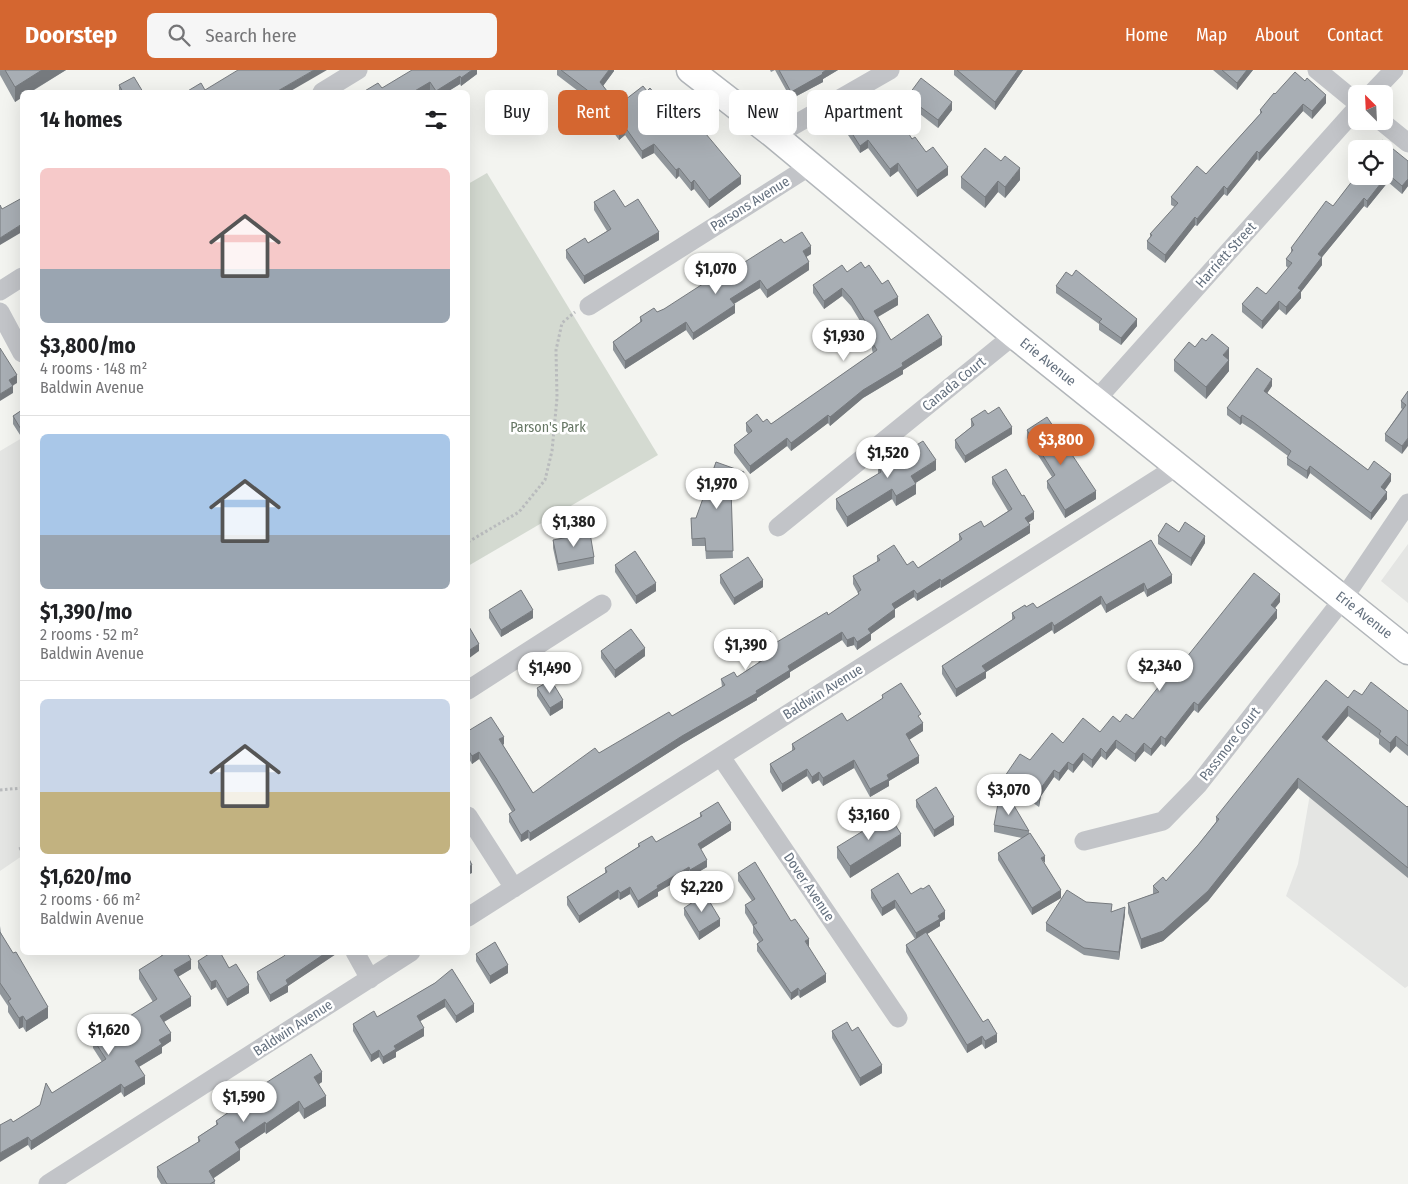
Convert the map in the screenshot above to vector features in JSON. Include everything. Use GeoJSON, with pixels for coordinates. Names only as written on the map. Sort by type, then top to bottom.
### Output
{"type":"FeatureCollection","features":[{"type":"Feature","properties":{"kind":"main road","name":"Erie Avenue"},"geometry":{"type":"LineString","coordinates":[[690,70],[775,136],[1014,335],[1408,651]]}},
{"type":"Feature","properties":{"kind":"street"},"geometry":{"type":"LineString","coordinates":[[325,90],[358,70]]}},
{"type":"Feature","properties":{"kind":"street"},"geometry":{"type":"LineString","coordinates":[[775,136],[890,70]]}},
{"type":"Feature","properties":{"kind":"street"},"geometry":{"type":"LineString","coordinates":[[1317,70],[1348,95]]}},
{"type":"Feature","properties":{"kind":"street"},"geometry":{"type":"LineString","coordinates":[[1380,85],[1394,70]]}},
{"type":"Feature","properties":{"kind":"street","name":"Harriett Street"},"geometry":{"type":"LineString","coordinates":[[1096,400],[1348,118]]}},
{"type":"Feature","properties":{"kind":"street"},"geometry":{"type":"LineString","coordinates":[[1391,130],[1408,143]]}},
{"type":"Feature","properties":{"kind":"street","name":"Parsons Avenue"},"geometry":{"type":"LineString","coordinates":[[589,306],[810,166]]}},
{"type":"Feature","properties":{"kind":"street"},"geometry":{"type":"LineString","coordinates":[[0,291],[20,278]]}},
{"type":"Feature","properties":{"kind":"street"},"geometry":{"type":"LineString","coordinates":[[0,312],[20,349]]}},
{"type":"Feature","properties":{"kind":"street","name":"Canada Court"},"geometry":{"type":"LineString","coordinates":[[778,527],[1014,335]]}},
{"type":"Feature","properties":{"kind":"street","name":"Baldwin Avenue"},"geometry":{"type":"LineString","coordinates":[[470,916],[1178,466]]}},
{"type":"Feature","properties":{"kind":"street","name":"Passmore Court"},"geometry":{"type":"LineString","coordinates":[[1084,841],[1163,821],[1198,785],[1343,599],[1408,503]]}},
{"type":"Feature","properties":{"kind":"street"},"geometry":{"type":"LineString","coordinates":[[470,689],[602,604]]}},
{"type":"Feature","properties":{"kind":"street","name":"Dover Avenue"},"geometry":{"type":"LineString","coordinates":[[721,757],[898,1018]]}},
{"type":"Feature","properties":{"kind":"street"},"geometry":{"type":"LineString","coordinates":[[470,819],[514,888]]}},
{"type":"Feature","properties":{"kind":"street"},"geometry":{"type":"LineString","coordinates":[[357,955],[370,979]]}},
{"type":"Feature","properties":{"kind":"street","name":"Baldwin Avenue"},"geometry":{"type":"LineString","coordinates":[[48,1184],[406,955]]}},
{"type":"Feature","properties":{"kind":"path"},"geometry":{"type":"LineString","coordinates":[[470,541],[519,512],[545,480],[552,451],[558,398],[556,350],[562,323],[574,312],[589,306]]}},
{"type":"Feature","properties":{"kind":"path"},"geometry":{"type":"LineString","coordinates":[[0,790],[20,788]]}},
{"type":"Feature","properties":{"kind":"shaded area"},"geometry":{"type":"Polygon","coordinates":[[[20,439],[20,857],[0,871],[0,451],[20,439]]]}},
{"type":"Feature","properties":{"kind":"shaded area"},"geometry":{"type":"Polygon","coordinates":[[[1408,544],[1408,603],[1381,581],[1408,544]]]}},
{"type":"Feature","properties":{"kind":"shaded area"},"geometry":{"type":"Polygon","coordinates":[[[1344,754],[1408,810],[1408,986],[1405,988],[1286,896],[1298,864],[1310,794],[1344,754]]]}},
{"type":"Feature","properties":{"kind":"green space","name":"Parson's Park"},"geometry":{"type":"Polygon","coordinates":[[[487,173],[658,455],[470,565],[470,183],[487,173]]]}},
{"type":"Feature","properties":{"kind":"building"},"geometry":{"type":"Polygon","coordinates":[[[5,70],[42,70],[15,87],[5,70]]]}},
{"type":"Feature","properties":{"kind":"building"},"geometry":{"type":"Polygon","coordinates":[[[238,70],[314,70],[279,90],[205,90],[238,70]]]}},
{"type":"Feature","properties":{"kind":"building"},"geometry":{"type":"Polygon","coordinates":[[[412,70],[472,70],[438,90],[435,90],[430,82],[416,90],[366,90],[378,83],[382,88],[412,70]]]}},
{"type":"Feature","properties":{"kind":"building"},"geometry":{"type":"Polygon","coordinates":[[[561,70],[609,70],[600,82],[606,90],[587,90],[561,70]]]}},
{"type":"Feature","properties":{"kind":"building"},"geometry":{"type":"Polygon","coordinates":[[[779,70],[826,70],[823,74],[795,90],[790,90],[779,70]]]}},
{"type":"Feature","properties":{"kind":"building"},"geometry":{"type":"Polygon","coordinates":[[[957,70],[1018,70],[995,102],[957,70]]]}},
{"type":"Feature","properties":{"kind":"building"},"geometry":{"type":"Polygon","coordinates":[[[1222,70],[1247,70],[1237,83],[1222,70]]]}},
{"type":"Feature","properties":{"kind":"building"},"geometry":{"type":"Polygon","coordinates":[[[1295,72],[1305,81],[1307,78],[1326,95],[1312,111],[1303,104],[1259,153],[1257,151],[1227,189],[1224,186],[1197,219],[1195,217],[1165,255],[1147,241],[1152,235],[1150,234],[1178,203],[1171,197],[1197,166],[1206,174],[1262,112],[1260,110],[1274,93],[1295,72]]]}},
{"type":"Feature","properties":{"kind":"building"},"geometry":{"type":"Polygon","coordinates":[[[134,77],[142,90],[122,90],[119,85],[134,77]]]}},
{"type":"Feature","properties":{"kind":"building"},"geometry":{"type":"Polygon","coordinates":[[[921,78],[952,102],[938,120],[921,107],[921,90],[912,90],[921,78]]]}},
{"type":"Feature","properties":{"kind":"building"},"geometry":{"type":"Polygon","coordinates":[[[201,83],[205,90],[189,90],[201,83]]]}},
{"type":"Feature","properties":{"kind":"building"},"geometry":{"type":"Polygon","coordinates":[[[643,86],[646,90],[638,90],[638,135],[707,135],[741,176],[709,200],[694,180],[691,183],[679,168],[676,170],[654,144],[642,151],[628,131],[628,98],[643,86]]]}},
{"type":"Feature","properties":{"kind":"building"},"geometry":{"type":"Polygon","coordinates":[[[853,135],[910,135],[912,139],[915,137],[926,152],[933,147],[948,167],[917,190],[898,163],[890,169],[868,140],[860,146],[853,135]]]}},
{"type":"Feature","properties":{"kind":"building"},"geometry":{"type":"Polygon","coordinates":[[[985,148],[1001,161],[1005,156],[1020,168],[1005,187],[998,181],[985,197],[961,177],[985,148]]]}},
{"type":"Feature","properties":{"kind":"building"},"geometry":{"type":"Polygon","coordinates":[[[1393,149],[1408,161],[1408,179],[1402,186],[1393,178],[1393,149]]]}},
{"type":"Feature","properties":{"kind":"building"},"geometry":{"type":"Polygon","coordinates":[[[1349,185],[1379,185],[1367,201],[1364,198],[1318,254],[1322,257],[1298,288],[1301,290],[1286,307],[1279,301],[1262,321],[1242,304],[1257,287],[1266,294],[1292,263],[1286,259],[1293,250],[1291,248],[1326,201],[1333,206],[1349,185]]]}},
{"type":"Feature","properties":{"kind":"building"},"geometry":{"type":"Polygon","coordinates":[[[614,190],[625,207],[638,199],[659,232],[584,276],[566,250],[585,238],[588,243],[611,229],[594,202],[614,190]]]}},
{"type":"Feature","properties":{"kind":"building"},"geometry":{"type":"Polygon","coordinates":[[[20,199],[20,225],[0,238],[0,205],[2,209],[20,199]]]}},
{"type":"Feature","properties":{"kind":"building"},"geometry":{"type":"Polygon","coordinates":[[[802,232],[811,246],[803,251],[809,262],[767,290],[760,280],[730,299],[735,305],[693,333],[686,322],[625,361],[613,342],[642,321],[640,317],[654,308],[657,312],[664,309],[726,269],[729,272],[781,239],[784,243],[802,232]]]}},
{"type":"Feature","properties":{"kind":"building"},"geometry":{"type":"Polygon","coordinates":[[[861,262],[865,268],[869,265],[882,284],[888,280],[898,297],[874,311],[891,340],[928,314],[942,337],[902,363],[903,366],[863,390],[830,417],[828,415],[791,443],[787,438],[750,466],[734,445],[752,431],[746,423],[757,414],[763,422],[767,419],[771,424],[877,350],[872,342],[876,339],[851,298],[842,288],[824,301],[813,285],[842,265],[847,272],[861,262]]]}},
{"type":"Feature","properties":{"kind":"building"},"geometry":{"type":"Polygon","coordinates":[[[1076,270],[1137,319],[1121,338],[1099,322],[1102,319],[1056,286],[1066,272],[1072,276],[1076,270]]]}},
{"type":"Feature","properties":{"kind":"building"},"geometry":{"type":"Polygon","coordinates":[[[1212,334],[1229,348],[1223,355],[1229,360],[1206,387],[1174,360],[1189,342],[1195,347],[1202,338],[1206,341],[1212,334]]]}},
{"type":"Feature","properties":{"kind":"building"},"geometry":{"type":"Polygon","coordinates":[[[0,348],[17,375],[9,380],[13,386],[0,394],[0,348]]]}},
{"type":"Feature","properties":{"kind":"building"},"geometry":{"type":"Polygon","coordinates":[[[1257,368],[1272,379],[1264,391],[1368,470],[1374,461],[1391,474],[1381,487],[1387,492],[1371,513],[1310,466],[1307,471],[1287,458],[1291,451],[1253,422],[1242,415],[1240,418],[1227,408],[1257,368]]]}},
{"type":"Feature","properties":{"kind":"building"},"geometry":{"type":"Polygon","coordinates":[[[1408,391],[1408,438],[1402,446],[1385,434],[1406,405],[1401,401],[1408,391]]]}},
{"type":"Feature","properties":{"kind":"building"},"geometry":{"type":"Polygon","coordinates":[[[999,407],[1012,427],[965,456],[955,440],[974,425],[971,419],[985,410],[988,414],[999,407]]]}},
{"type":"Feature","properties":{"kind":"building"},"geometry":{"type":"Polygon","coordinates":[[[20,411],[20,428],[13,416],[20,411]]]}},
{"type":"Feature","properties":{"kind":"building"},"geometry":{"type":"Polygon","coordinates":[[[1047,417],[1096,491],[1065,510],[1047,481],[1055,475],[1027,430],[1047,417]]]}},
{"type":"Feature","properties":{"kind":"building"},"geometry":{"type":"Polygon","coordinates":[[[923,441],[936,460],[911,476],[916,484],[896,496],[892,489],[847,517],[836,499],[881,472],[878,466],[893,457],[894,459],[923,441]]]}},
{"type":"Feature","properties":{"kind":"building"},"geometry":{"type":"Polygon","coordinates":[[[716,462],[744,472],[738,490],[731,488],[733,551],[706,551],[705,538],[692,539],[691,518],[696,518],[716,462]]]}},
{"type":"Feature","properties":{"kind":"building"},"geometry":{"type":"Polygon","coordinates":[[[1006,469],[1034,512],[1025,518],[1030,525],[941,581],[940,579],[917,594],[914,590],[892,604],[895,609],[868,629],[871,633],[857,642],[854,637],[847,640],[842,632],[788,666],[790,670],[756,691],[757,693],[682,736],[530,833],[528,830],[521,835],[509,814],[515,810],[496,778],[479,752],[472,756],[470,753],[470,730],[491,717],[504,737],[499,739],[533,793],[595,748],[599,753],[669,712],[672,716],[725,685],[721,679],[734,672],[737,677],[763,660],[752,642],[770,631],[777,642],[827,612],[828,615],[859,594],[858,592],[861,590],[853,576],[880,560],[877,556],[894,545],[907,565],[913,561],[918,568],[962,539],[959,534],[981,521],[984,527],[1012,509],[992,477],[1006,469]]]}},
{"type":"Feature","properties":{"kind":"building"},"geometry":{"type":"Polygon","coordinates":[[[1185,522],[1205,536],[1191,558],[1158,536],[1166,523],[1179,532],[1185,522]]]}},
{"type":"Feature","properties":{"kind":"building"},"geometry":{"type":"Polygon","coordinates":[[[590,533],[594,557],[558,564],[553,540],[590,533]]]}},
{"type":"Feature","properties":{"kind":"building"},"geometry":{"type":"Polygon","coordinates":[[[1151,540],[1172,575],[1147,590],[1144,583],[1106,605],[1101,596],[1054,626],[1052,622],[982,666],[986,671],[956,689],[942,666],[1015,618],[1012,613],[1025,605],[1026,607],[1033,603],[1037,608],[1151,540]]]}},
{"type":"Feature","properties":{"kind":"building"},"geometry":{"type":"Polygon","coordinates":[[[635,551],[656,583],[636,596],[615,565],[635,551]]]}},
{"type":"Feature","properties":{"kind":"building"},"geometry":{"type":"Polygon","coordinates":[[[748,557],[763,580],[734,598],[720,575],[748,557]]]}},
{"type":"Feature","properties":{"kind":"building"},"geometry":{"type":"Polygon","coordinates":[[[1254,573],[1280,594],[1271,605],[1277,610],[1198,705],[1194,702],[1165,739],[1161,736],[1151,749],[1144,743],[1135,754],[1116,740],[1106,753],[1101,748],[1092,760],[1083,753],[1073,765],[1068,762],[1059,773],[1054,770],[1041,788],[1039,799],[1005,776],[1020,754],[1030,760],[1052,733],[1063,743],[1083,718],[1100,732],[1113,716],[1120,722],[1126,714],[1133,719],[1171,671],[1174,673],[1254,573]]]}},
{"type":"Feature","properties":{"kind":"building"},"geometry":{"type":"Polygon","coordinates":[[[521,590],[533,610],[501,630],[489,610],[521,590]]]}},
{"type":"Feature","properties":{"kind":"building"},"geometry":{"type":"Polygon","coordinates":[[[470,628],[479,644],[470,650],[470,628]]]}},
{"type":"Feature","properties":{"kind":"building"},"geometry":{"type":"Polygon","coordinates":[[[631,629],[645,648],[615,670],[601,651],[631,629]]]}},
{"type":"Feature","properties":{"kind":"building"},"geometry":{"type":"Polygon","coordinates":[[[551,680],[563,700],[550,708],[537,688],[551,680]]]}},
{"type":"Feature","properties":{"kind":"building"},"geometry":{"type":"Polygon","coordinates":[[[1326,680],[1348,698],[1354,690],[1362,695],[1371,682],[1408,711],[1408,746],[1396,736],[1390,743],[1379,734],[1381,731],[1348,706],[1322,737],[1408,806],[1408,868],[1298,778],[1208,891],[1163,931],[1141,939],[1128,903],[1159,892],[1153,886],[1163,877],[1166,881],[1198,845],[1219,819],[1216,817],[1326,680]]]}},
{"type":"Feature","properties":{"kind":"building"},"geometry":{"type":"Polygon","coordinates":[[[901,683],[921,714],[918,716],[923,723],[906,734],[919,756],[887,775],[889,779],[870,789],[854,760],[823,778],[819,772],[812,777],[807,769],[782,784],[770,764],[795,749],[792,744],[842,713],[847,721],[883,698],[882,695],[901,683]]]}},
{"type":"Feature","properties":{"kind":"building"},"geometry":{"type":"Polygon","coordinates":[[[936,787],[954,817],[934,830],[916,800],[936,787]]]}},
{"type":"Feature","properties":{"kind":"building"},"geometry":{"type":"Polygon","coordinates":[[[999,798],[1010,799],[1029,831],[994,825],[999,798]]]}},
{"type":"Feature","properties":{"kind":"building"},"geometry":{"type":"Polygon","coordinates":[[[718,802],[731,823],[698,844],[707,860],[690,870],[689,867],[657,886],[658,888],[638,901],[630,887],[620,893],[618,890],[579,916],[567,897],[607,872],[605,868],[640,846],[638,844],[652,836],[656,842],[702,816],[700,813],[718,802]]]}},
{"type":"Feature","properties":{"kind":"building"},"geometry":{"type":"Polygon","coordinates":[[[889,815],[901,834],[850,866],[837,847],[889,815]]]}},
{"type":"Feature","properties":{"kind":"building"},"geometry":{"type":"Polygon","coordinates":[[[1030,833],[1045,856],[1041,858],[1061,890],[1032,908],[998,853],[1030,833]]]}},
{"type":"Feature","properties":{"kind":"building"},"geometry":{"type":"Polygon","coordinates":[[[755,862],[791,921],[795,919],[809,939],[805,941],[826,974],[800,991],[798,988],[791,993],[757,944],[763,940],[753,925],[757,923],[745,905],[755,899],[738,873],[755,862]]]}},
{"type":"Feature","properties":{"kind":"building"},"geometry":{"type":"Polygon","coordinates":[[[898,873],[911,894],[929,885],[945,911],[938,916],[940,919],[916,933],[895,900],[882,908],[871,890],[898,873]]]}},
{"type":"Feature","properties":{"kind":"building"},"geometry":{"type":"Polygon","coordinates":[[[1067,890],[1086,902],[1112,904],[1111,912],[1125,907],[1119,952],[1084,948],[1046,923],[1067,890]]]}},
{"type":"Feature","properties":{"kind":"building"},"geometry":{"type":"Polygon","coordinates":[[[705,894],[720,919],[699,932],[684,908],[705,894]]]}},
{"type":"Feature","properties":{"kind":"building"},"geometry":{"type":"Polygon","coordinates":[[[0,932],[13,953],[16,952],[48,1007],[26,1021],[23,1016],[19,1018],[8,1001],[11,999],[0,983],[0,932]]]}},
{"type":"Feature","properties":{"kind":"building"},"geometry":{"type":"Polygon","coordinates":[[[926,932],[983,1022],[988,1019],[997,1034],[985,1041],[982,1036],[967,1045],[906,945],[926,932]]]}},
{"type":"Feature","properties":{"kind":"building"},"geometry":{"type":"Polygon","coordinates":[[[495,942],[508,965],[490,976],[476,954],[495,942]]]}},
{"type":"Feature","properties":{"kind":"building"},"geometry":{"type":"Polygon","coordinates":[[[163,955],[188,955],[191,960],[174,970],[191,997],[160,1016],[171,1033],[159,1040],[162,1044],[135,1061],[145,1076],[124,1088],[121,1084],[31,1141],[28,1137],[0,1153],[0,1125],[11,1119],[13,1122],[40,1105],[46,1083],[52,1093],[106,1059],[93,1039],[157,999],[139,970],[163,955]]]}},
{"type":"Feature","properties":{"kind":"building"},"geometry":{"type":"Polygon","coordinates":[[[207,955],[222,955],[229,968],[236,964],[249,985],[227,999],[216,980],[211,982],[198,961],[207,955]]]}},
{"type":"Feature","properties":{"kind":"building"},"geometry":{"type":"Polygon","coordinates":[[[323,955],[286,980],[288,984],[270,995],[257,972],[284,956],[323,955]]]}},
{"type":"Feature","properties":{"kind":"building"},"geometry":{"type":"Polygon","coordinates":[[[452,969],[474,1004],[456,1016],[445,999],[417,1016],[424,1028],[394,1046],[396,1049],[383,1057],[379,1050],[371,1055],[353,1024],[374,1011],[377,1017],[435,983],[452,969]]]}},
{"type":"Feature","properties":{"kind":"building"},"geometry":{"type":"Polygon","coordinates":[[[847,1022],[852,1031],[858,1027],[882,1065],[860,1078],[832,1031],[847,1022]]]}},
{"type":"Feature","properties":{"kind":"building"},"geometry":{"type":"Polygon","coordinates":[[[311,1054],[322,1072],[314,1077],[326,1096],[304,1109],[299,1101],[266,1124],[265,1122],[235,1142],[240,1150],[209,1171],[215,1181],[210,1184],[167,1184],[157,1167],[200,1141],[198,1137],[218,1124],[216,1121],[252,1096],[250,1093],[311,1054]]]}}]}
